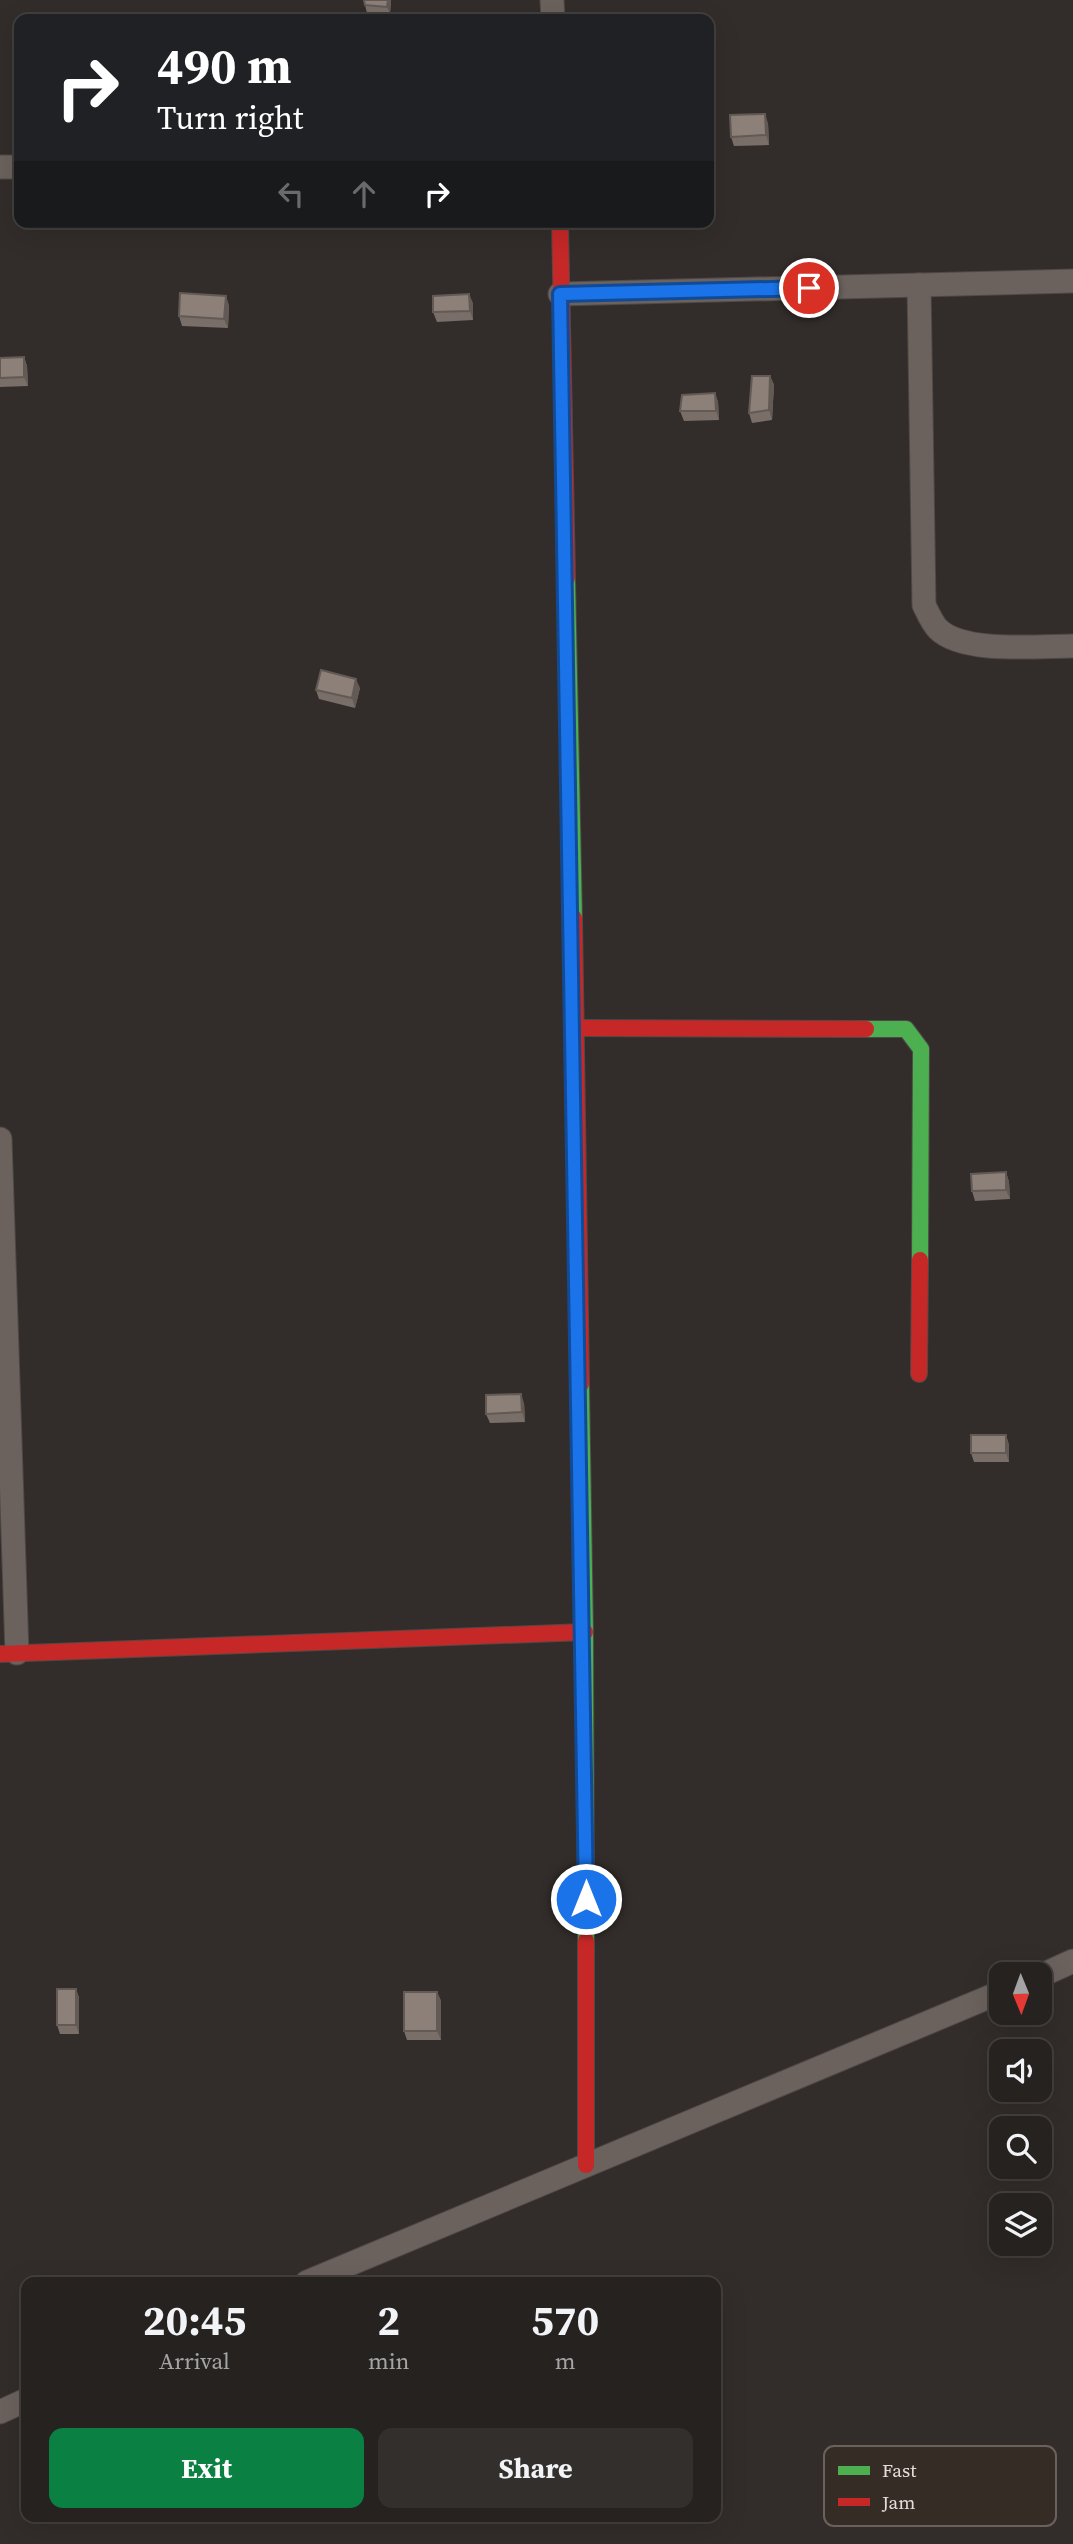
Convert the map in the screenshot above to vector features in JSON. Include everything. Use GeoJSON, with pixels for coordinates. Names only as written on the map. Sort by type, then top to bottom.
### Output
{"type":"FeatureCollection","features":[{"type":"Feature","properties":{"kind":"street"},"geometry":{"type":"LineString","coordinates":[[560,228],[585,1632],[586,2165]]}},
{"type":"Feature","properties":{"kind":"street"},"geometry":{"type":"LineString","coordinates":[[560,294],[1073,281]]}},
{"type":"Feature","properties":{"kind":"street"},"geometry":{"type":"LineString","coordinates":[[919,285],[924,605],[937,628],[954,640],[973,645],[1073,646]]}},
{"type":"Feature","properties":{"kind":"street"},"geometry":{"type":"LineString","coordinates":[[576,1028],[906,1029],[921,1049],[919,1374]]}},
{"type":"Feature","properties":{"kind":"street"},"geometry":{"type":"LineString","coordinates":[[0,1139],[9,1653],[585,1632]]}},
{"type":"Feature","properties":{"kind":"street"},"geometry":{"type":"LineString","coordinates":[[1052,1971],[1073,1961]]}},
{"type":"Feature","properties":{"kind":"street"},"geometry":{"type":"LineString","coordinates":[[319,2277],[989,1997]]}},
{"type":"Feature","properties":{"kind":"street"},"geometry":{"type":"LineString","coordinates":[[0,2412],[21,2402]]}},
{"type":"Feature","properties":{"kind":"building"},"geometry":{"type":"Polygon","coordinates":[[[364,0],[388,0],[387,7],[365,5],[364,0]]]}},
{"type":"Feature","properties":{"kind":"building"},"geometry":{"type":"Polygon","coordinates":[[[765,114],[766,135],[731,137],[730,115],[765,114]]]}},
{"type":"Feature","properties":{"kind":"building"},"geometry":{"type":"Polygon","coordinates":[[[180,293],[226,296],[224,319],[179,316],[180,293]]]}},
{"type":"Feature","properties":{"kind":"building"},"geometry":{"type":"Polygon","coordinates":[[[469,294],[470,311],[433,312],[433,296],[469,294]]]}},
{"type":"Feature","properties":{"kind":"building"},"geometry":{"type":"Polygon","coordinates":[[[24,357],[24,377],[0,378],[0,358],[24,357]]]}},
{"type":"Feature","properties":{"kind":"building"},"geometry":{"type":"Polygon","coordinates":[[[752,376],[770,376],[769,410],[749,413],[752,376]]]}},
{"type":"Feature","properties":{"kind":"building"},"geometry":{"type":"Polygon","coordinates":[[[715,393],[716,411],[680,411],[682,395],[715,393]]]}},
{"type":"Feature","properties":{"kind":"building"},"geometry":{"type":"Polygon","coordinates":[[[321,670],[356,679],[352,698],[316,690],[321,670]]]}},
{"type":"Feature","properties":{"kind":"building"},"geometry":{"type":"Polygon","coordinates":[[[1006,1172],[1006,1190],[972,1191],[971,1174],[1006,1172]]]}},
{"type":"Feature","properties":{"kind":"building"},"geometry":{"type":"Polygon","coordinates":[[[521,1394],[522,1412],[486,1414],[486,1395],[521,1394]]]}},
{"type":"Feature","properties":{"kind":"building"},"geometry":{"type":"Polygon","coordinates":[[[971,1435],[1006,1435],[1006,1453],[971,1453],[971,1435]]]}},
{"type":"Feature","properties":{"kind":"building"},"geometry":{"type":"Polygon","coordinates":[[[57,1989],[76,1989],[76,2025],[57,2025],[57,1989]]]}},
{"type":"Feature","properties":{"kind":"building"},"geometry":{"type":"Polygon","coordinates":[[[404,1992],[437,1992],[437,2031],[404,2031],[404,1992]]]}},
{"type":"Feature","properties":{"kind":"traffic: fast"},"geometry":{"type":"LineString","coordinates":[[567,578],[574,918]]}},
{"type":"Feature","properties":{"kind":"traffic: fast"},"geometry":{"type":"LineString","coordinates":[[866,1029],[906,1029],[921,1049],[920,1260]]}},
{"type":"Feature","properties":{"kind":"traffic: fast"},"geometry":{"type":"LineString","coordinates":[[581,1384],[586,1941]]}},
{"type":"Feature","properties":{"kind":"traffic: jam"},"geometry":{"type":"LineString","coordinates":[[560,228],[567,578]]}},
{"type":"Feature","properties":{"kind":"traffic: jam"},"geometry":{"type":"LineString","coordinates":[[574,918],[581,1384]]}},
{"type":"Feature","properties":{"kind":"traffic: jam"},"geometry":{"type":"LineString","coordinates":[[576,1028],[866,1029]]}},
{"type":"Feature","properties":{"kind":"traffic: jam"},"geometry":{"type":"LineString","coordinates":[[919,1374],[920,1260]]}},
{"type":"Feature","properties":{"kind":"traffic: jam"},"geometry":{"type":"LineString","coordinates":[[0,1654],[585,1632]]}},
{"type":"Feature","properties":{"kind":"traffic: jam"},"geometry":{"type":"LineString","coordinates":[[586,1941],[586,2165]]}},
{"type":"Feature","properties":{"kind":"route"},"geometry":{"type":"LineString","coordinates":[[586,1899],[577,1056],[560,294],[809,288]]}}]}
